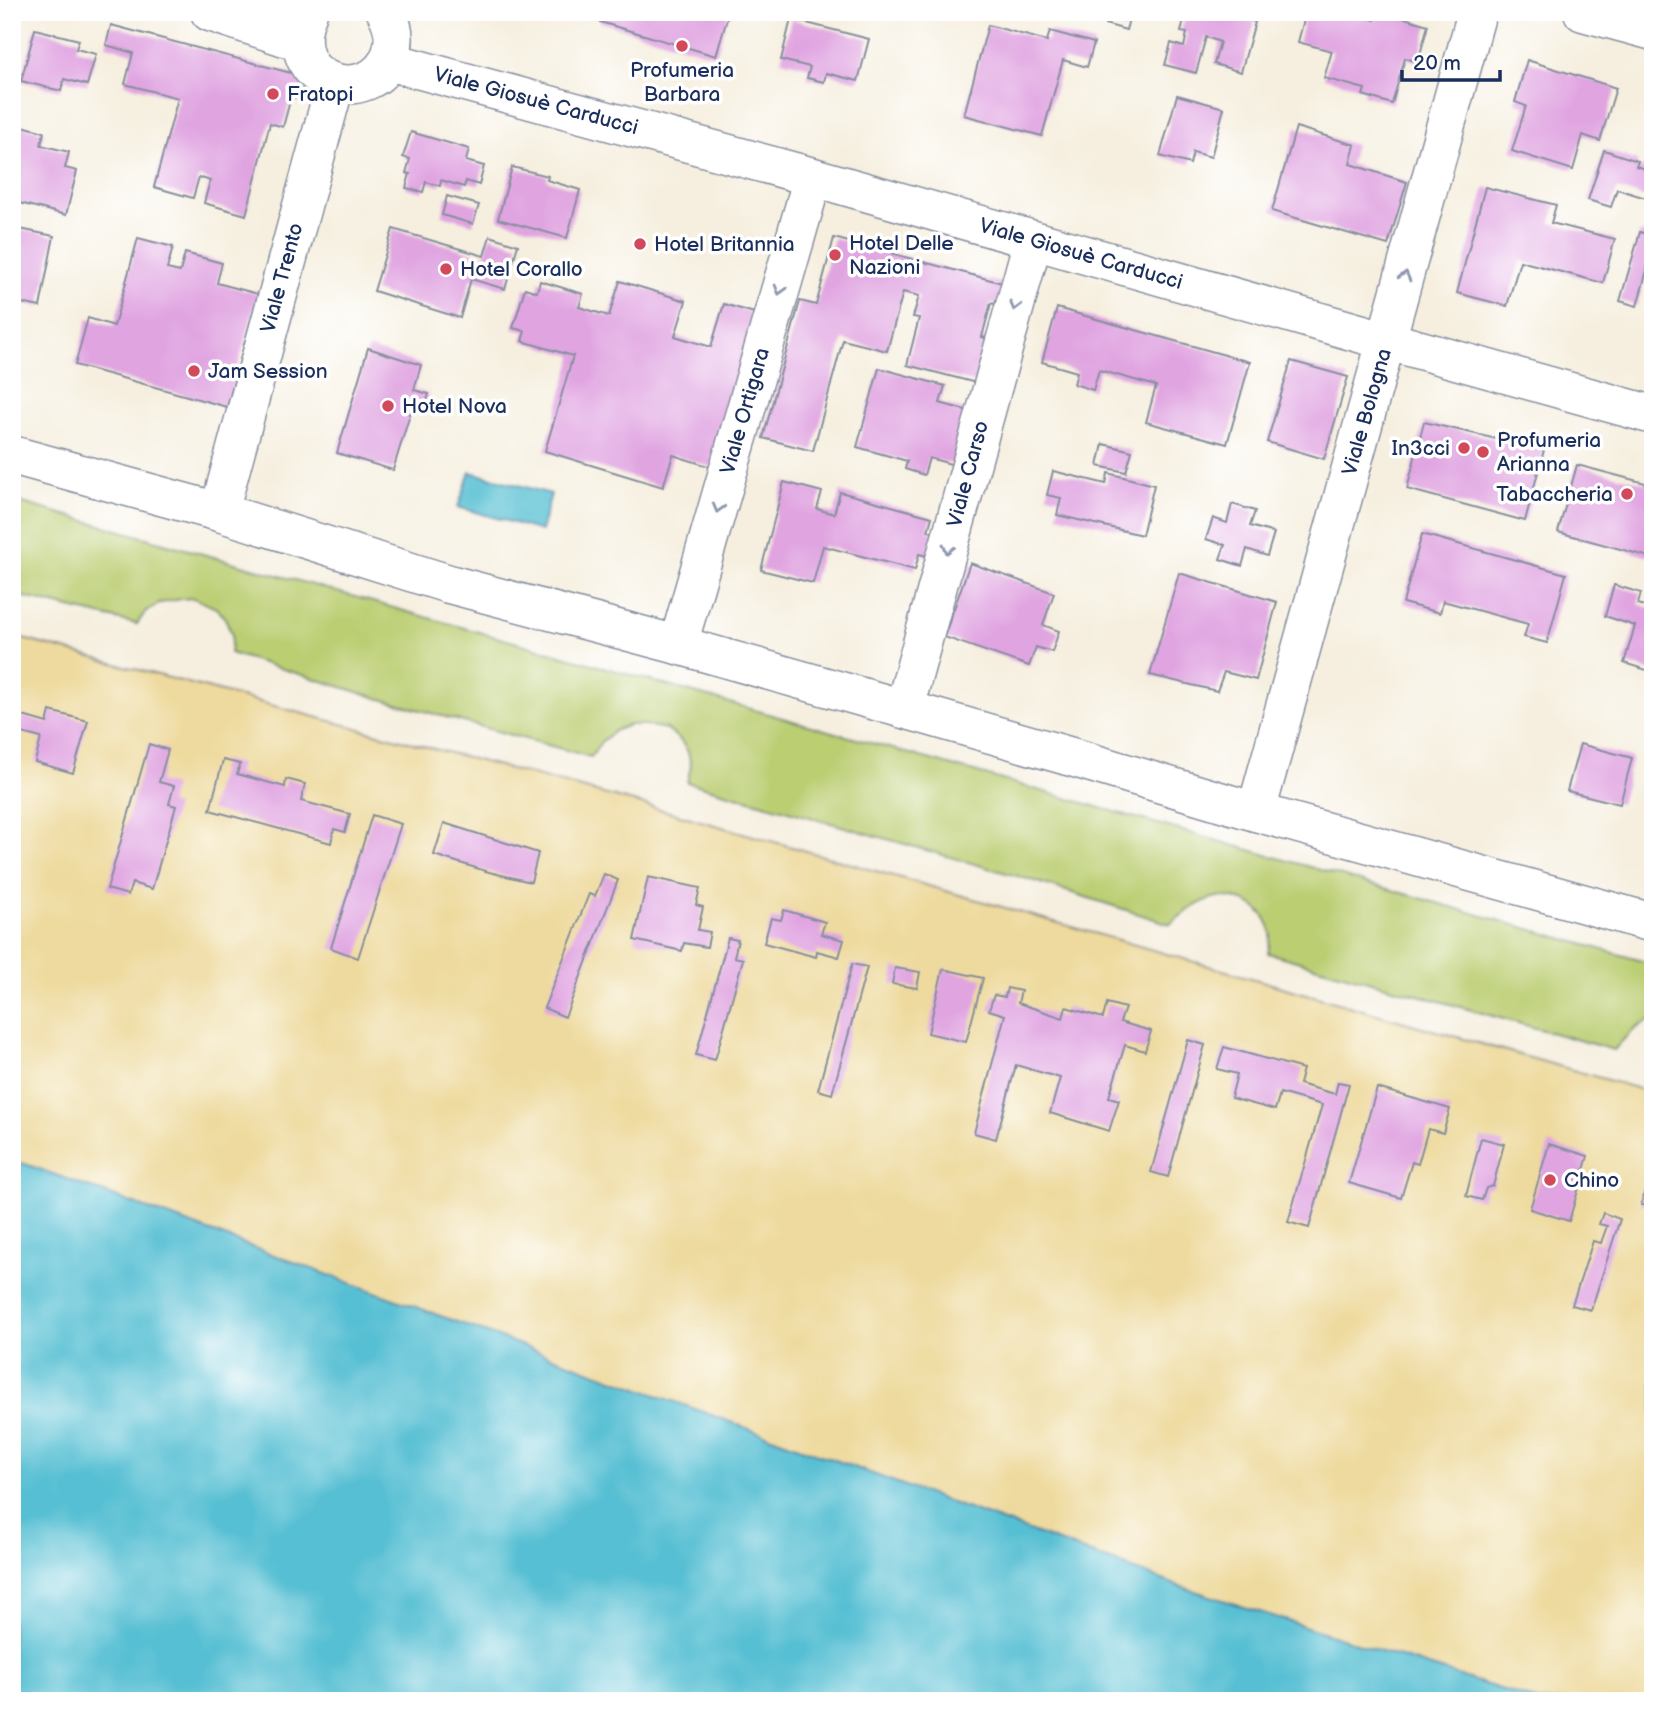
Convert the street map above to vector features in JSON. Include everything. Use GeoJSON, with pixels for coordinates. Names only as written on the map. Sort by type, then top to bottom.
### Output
{"type":"FeatureCollection","features":[{"type":"Feature","properties":{"kind":"street"},"geometry":{"type":"LineString","coordinates":[[210,12],[304,27],[303,56],[311,68],[322,78],[350,85],[366,81],[379,73],[388,61],[394,34],[386,12]]}},
{"type":"Feature","properties":{"kind":"street","name":"Viale Bologna"},"geometry":{"type":"LineString","coordinates":[[1256,812],[1477,12]]}},
{"type":"Feature","properties":{"kind":"street"},"geometry":{"type":"LineString","coordinates":[[1583,12],[1653,32]]}},
{"type":"Feature","properties":{"kind":"street","name":"Viale Giosuè Carducci"},"geometry":{"type":"LineString","coordinates":[[388,61],[813,177],[1653,415]]}},
{"type":"Feature","properties":{"kind":"street","name":"Viale Trento"},"geometry":{"type":"LineString","coordinates":[[219,512],[335,83]]}},
{"type":"Feature","properties":{"kind":"street","name":"Viale Ortigara"},"geometry":{"type":"LineString","coordinates":[[678,645],[813,177]]}},
{"type":"Feature","properties":{"kind":"street","name":"Viale Carso"},"geometry":{"type":"LineString","coordinates":[[904,709],[1032,240]]}},
{"type":"Feature","properties":{"kind":"street"},"geometry":{"type":"LineString","coordinates":[[12,456],[219,512],[449,584],[678,645],[1256,812],[1653,923]]}},
{"type":"Feature","properties":{"kind":"green space"},"geometry":{"type":"Polygon","coordinates":[[[12,500],[1653,964],[1653,1019],[1632,1032],[1614,1050],[1268,953],[1271,934],[1266,919],[1252,905],[1240,900],[1217,897],[1204,901],[1170,924],[1038,882],[687,782],[691,766],[688,752],[681,741],[667,729],[629,725],[616,730],[601,742],[591,757],[391,702],[230,653],[232,635],[226,620],[218,609],[194,598],[161,603],[146,611],[137,624],[12,594],[12,500]]]}},
{"type":"Feature","properties":{"kind":"sand"},"geometry":{"type":"Polygon","coordinates":[[[12,636],[652,807],[1653,1093],[1653,1701],[1537,1701],[1176,1585],[12,1161],[12,636]]]}},
{"type":"Feature","properties":{"kind":"water"},"geometry":{"type":"Polygon","coordinates":[[[470,472],[551,494],[541,531],[458,507],[470,472]]]}},
{"type":"Feature","properties":{"kind":"water"},"geometry":{"type":"Polygon","coordinates":[[[12,1161],[1176,1585],[1537,1701],[12,1701],[12,1161]]]}},
{"type":"Feature","properties":{"kind":"building"},"geometry":{"type":"Polygon","coordinates":[[[602,12],[729,12],[716,56],[600,22],[602,12]]]}},
{"type":"Feature","properties":{"kind":"building"},"geometry":{"type":"Polygon","coordinates":[[[1108,12],[1131,12],[1126,30],[1105,24],[1108,12]]]}},
{"type":"Feature","properties":{"kind":"building"},"geometry":{"type":"Polygon","coordinates":[[[1186,12],[1225,12],[1255,22],[1241,72],[1214,64],[1220,42],[1206,37],[1196,73],[1165,65],[1171,43],[1184,47],[1187,33],[1181,32],[1186,12]]]}},
{"type":"Feature","properties":{"kind":"building"},"geometry":{"type":"Polygon","coordinates":[[[1306,12],[1348,12],[1375,20],[1377,12],[1384,12],[1428,25],[1418,62],[1405,58],[1392,104],[1363,95],[1365,89],[1324,78],[1332,51],[1298,42],[1306,12]]]}},
{"type":"Feature","properties":{"kind":"building"},"geometry":{"type":"Polygon","coordinates":[[[791,19],[869,39],[858,81],[826,73],[824,82],[807,78],[810,67],[781,60],[791,19]]]}},
{"type":"Feature","properties":{"kind":"building"},"geometry":{"type":"Polygon","coordinates":[[[111,25],[306,77],[299,99],[291,97],[283,127],[270,123],[246,215],[204,203],[210,181],[199,177],[193,198],[154,187],[178,98],[125,84],[133,53],[106,45],[111,25]]]}},
{"type":"Feature","properties":{"kind":"building"},"geometry":{"type":"Polygon","coordinates":[[[988,25],[1047,41],[1050,31],[1094,43],[1087,67],[1063,60],[1042,136],[964,115],[988,25]]]}},
{"type":"Feature","properties":{"kind":"building"},"geometry":{"type":"Polygon","coordinates":[[[35,29],[79,40],[76,49],[96,54],[87,85],[64,79],[61,91],[21,81],[35,29]]]}},
{"type":"Feature","properties":{"kind":"building"},"geometry":{"type":"Polygon","coordinates":[[[1527,60],[1616,88],[1600,141],[1583,135],[1573,170],[1512,151],[1526,106],[1515,102],[1527,60]]]}},
{"type":"Feature","properties":{"kind":"building"},"geometry":{"type":"Polygon","coordinates":[[[1177,95],[1224,108],[1211,157],[1193,152],[1190,164],[1160,156],[1177,95]]]}},
{"type":"Feature","properties":{"kind":"building"},"geometry":{"type":"Polygon","coordinates":[[[12,123],[44,132],[41,145],[69,152],[65,168],[77,171],[66,215],[12,201],[12,123]]]}},
{"type":"Feature","properties":{"kind":"building"},"geometry":{"type":"Polygon","coordinates":[[[1296,127],[1355,145],[1350,164],[1407,182],[1388,245],[1272,211],[1296,127]]]}},
{"type":"Feature","properties":{"kind":"building"},"geometry":{"type":"Polygon","coordinates":[[[411,132],[469,149],[466,161],[484,166],[479,185],[466,181],[464,187],[441,180],[440,186],[426,182],[423,192],[406,188],[410,159],[403,157],[411,132]]]}},
{"type":"Feature","properties":{"kind":"building"},"geometry":{"type":"Polygon","coordinates":[[[1604,150],[1638,161],[1636,166],[1653,171],[1653,186],[1649,199],[1617,189],[1611,207],[1588,200],[1604,150]]]}},
{"type":"Feature","properties":{"kind":"building"},"geometry":{"type":"Polygon","coordinates":[[[512,167],[548,176],[547,180],[580,190],[567,238],[498,219],[512,167]]]}},
{"type":"Feature","properties":{"kind":"building"},"geometry":{"type":"Polygon","coordinates":[[[1485,187],[1556,205],[1551,223],[1615,239],[1603,283],[1520,261],[1507,306],[1457,293],[1485,187]]]}},
{"type":"Feature","properties":{"kind":"building"},"geometry":{"type":"Polygon","coordinates":[[[447,196],[479,205],[473,224],[442,215],[447,196]]]}},
{"type":"Feature","properties":{"kind":"building"},"geometry":{"type":"Polygon","coordinates":[[[20,229],[54,236],[40,307],[12,301],[12,264],[20,229]]]}},
{"type":"Feature","properties":{"kind":"building","name":"Hotel Corallo"},"geometry":{"type":"Polygon","coordinates":[[[393,229],[484,256],[490,236],[518,245],[505,289],[471,279],[460,318],[374,291],[393,229]]]}},
{"type":"Feature","properties":{"kind":"building"},"geometry":{"type":"Polygon","coordinates":[[[1640,232],[1653,236],[1653,249],[1637,306],[1620,301],[1640,232]]]}},
{"type":"Feature","properties":{"kind":"building"},"geometry":{"type":"Polygon","coordinates":[[[138,238],[173,247],[167,269],[180,272],[185,253],[222,263],[217,283],[258,294],[227,407],[75,365],[88,318],[114,326],[138,238]]]}},
{"type":"Feature","properties":{"kind":"building"},"geometry":{"type":"Polygon","coordinates":[[[834,238],[1006,284],[1001,306],[991,303],[982,337],[996,341],[984,385],[907,365],[919,318],[913,317],[919,296],[903,292],[887,351],[843,340],[813,451],[763,438],[800,301],[816,305],[834,238]]]}},
{"type":"Feature","properties":{"kind":"building"},"geometry":{"type":"Polygon","coordinates":[[[540,281],[583,294],[579,307],[609,316],[620,281],[686,301],[675,336],[711,347],[724,304],[761,315],[714,468],[673,455],[663,487],[545,451],[573,356],[522,341],[525,331],[513,328],[525,288],[537,292],[540,281]]]}},
{"type":"Feature","properties":{"kind":"building"},"geometry":{"type":"Polygon","coordinates":[[[1057,308],[1250,362],[1227,444],[1146,422],[1156,386],[1099,370],[1093,390],[1074,384],[1077,372],[1042,362],[1057,308]]]}},
{"type":"Feature","properties":{"kind":"building","name":"Hotel Nova"},"geometry":{"type":"Polygon","coordinates":[[[368,348],[421,365],[414,390],[429,394],[423,414],[411,411],[393,470],[337,453],[368,348]]]}},
{"type":"Feature","properties":{"kind":"building"},"geometry":{"type":"Polygon","coordinates":[[[1291,361],[1348,377],[1324,459],[1267,442],[1291,361]]]}},
{"type":"Feature","properties":{"kind":"building"},"geometry":{"type":"Polygon","coordinates":[[[879,368],[945,386],[940,403],[983,415],[969,469],[929,458],[924,475],[905,469],[907,461],[857,447],[879,368]]]}},
{"type":"Feature","properties":{"kind":"building"},"geometry":{"type":"Polygon","coordinates":[[[1424,422],[1544,450],[1525,521],[1407,489],[1424,422]]]}},
{"type":"Feature","properties":{"kind":"building"},"geometry":{"type":"Polygon","coordinates":[[[1103,444],[1132,451],[1126,472],[1098,466],[1103,444]]]}},
{"type":"Feature","properties":{"kind":"building"},"geometry":{"type":"Polygon","coordinates":[[[1577,465],[1653,485],[1653,558],[1558,532],[1577,465]]]}},
{"type":"Feature","properties":{"kind":"building"},"geometry":{"type":"Polygon","coordinates":[[[1053,471],[1106,484],[1108,473],[1154,485],[1142,535],[1057,515],[1061,498],[1047,495],[1053,471]]]}},
{"type":"Feature","properties":{"kind":"building"},"geometry":{"type":"Polygon","coordinates":[[[784,482],[822,492],[817,509],[834,514],[840,492],[932,517],[928,531],[938,533],[932,557],[919,554],[915,570],[823,546],[813,583],[761,570],[784,482]]]}},
{"type":"Feature","properties":{"kind":"building"},"geometry":{"type":"Polygon","coordinates":[[[1232,504],[1255,511],[1250,526],[1274,533],[1267,556],[1247,549],[1242,566],[1220,559],[1225,545],[1206,539],[1213,518],[1227,523],[1232,504]]]}},
{"type":"Feature","properties":{"kind":"building"},"geometry":{"type":"Polygon","coordinates":[[[1422,534],[1566,574],[1547,643],[1524,637],[1528,624],[1443,601],[1440,613],[1403,603],[1422,534]]]}},
{"type":"Feature","properties":{"kind":"building"},"geometry":{"type":"Polygon","coordinates":[[[970,563],[1054,593],[1043,625],[1059,631],[1052,652],[1036,647],[1029,666],[944,637],[970,563]]]}},
{"type":"Feature","properties":{"kind":"building"},"geometry":{"type":"Polygon","coordinates":[[[1179,573],[1277,602],[1256,680],[1224,672],[1217,691],[1150,675],[1179,573]]]}},
{"type":"Feature","properties":{"kind":"building"},"geometry":{"type":"Polygon","coordinates":[[[1614,585],[1641,593],[1638,604],[1653,609],[1653,672],[1624,663],[1635,626],[1605,616],[1614,585]]]}},
{"type":"Feature","properties":{"kind":"building"},"geometry":{"type":"Polygon","coordinates":[[[50,711],[88,721],[73,773],[35,762],[41,738],[18,732],[23,716],[47,723],[50,711]]]}},
{"type":"Feature","properties":{"kind":"building"},"geometry":{"type":"Polygon","coordinates":[[[149,744],[168,750],[159,782],[174,786],[169,804],[176,806],[152,889],[132,883],[128,895],[107,889],[149,744]]]}},
{"type":"Feature","properties":{"kind":"building"},"geometry":{"type":"Polygon","coordinates":[[[1580,744],[1632,758],[1620,804],[1567,791],[1580,744]]]}},
{"type":"Feature","properties":{"kind":"building"},"geometry":{"type":"Polygon","coordinates":[[[223,760],[240,764],[237,774],[285,787],[286,779],[305,784],[301,801],[350,814],[345,832],[334,829],[331,843],[210,810],[223,760]]]}},
{"type":"Feature","properties":{"kind":"building"},"geometry":{"type":"Polygon","coordinates":[[[372,815],[401,824],[358,958],[331,948],[372,815]]]}},
{"type":"Feature","properties":{"kind":"building"},"geometry":{"type":"Polygon","coordinates":[[[444,823],[538,853],[531,882],[434,855],[444,823]]]}},
{"type":"Feature","properties":{"kind":"building"},"geometry":{"type":"Polygon","coordinates":[[[604,874],[618,880],[565,1017],[544,1008],[589,894],[595,896],[604,874]]]}},
{"type":"Feature","properties":{"kind":"building"},"geometry":{"type":"Polygon","coordinates":[[[648,877],[700,888],[696,905],[703,907],[698,930],[710,932],[707,947],[684,943],[682,951],[634,940],[648,877]]]}},
{"type":"Feature","properties":{"kind":"building"},"geometry":{"type":"Polygon","coordinates":[[[784,910],[825,922],[821,934],[844,940],[839,957],[817,951],[816,957],[764,943],[771,918],[781,920],[784,910]]]}},
{"type":"Feature","properties":{"kind":"building"},"geometry":{"type":"Polygon","coordinates":[[[728,938],[738,940],[734,957],[743,959],[715,1060],[696,1055],[728,938]]]}},
{"type":"Feature","properties":{"kind":"building"},"geometry":{"type":"Polygon","coordinates":[[[852,964],[867,967],[832,1094],[818,1090],[852,964]]]}},
{"type":"Feature","properties":{"kind":"building"},"geometry":{"type":"Polygon","coordinates":[[[895,968],[920,972],[917,988],[892,984],[895,968]]]}},
{"type":"Feature","properties":{"kind":"building"},"geometry":{"type":"Polygon","coordinates":[[[943,969],[983,978],[966,1042],[928,1033],[943,969]]]}},
{"type":"Feature","properties":{"kind":"building"},"geometry":{"type":"Polygon","coordinates":[[[1007,988],[1021,991],[1018,1003],[1063,1018],[1066,1007],[1103,1018],[1107,1003],[1125,1008],[1120,1022],[1151,1031],[1145,1051],[1125,1045],[1109,1097],[1119,1100],[1109,1131],[1050,1113],[1060,1078],[1016,1065],[996,1139],[974,1133],[1005,1015],[989,1010],[994,995],[1005,997],[1007,988]]]}},
{"type":"Feature","properties":{"kind":"building"},"geometry":{"type":"Polygon","coordinates":[[[1188,1040],[1205,1045],[1168,1177],[1151,1172],[1188,1040]]]}},
{"type":"Feature","properties":{"kind":"building"},"geometry":{"type":"Polygon","coordinates":[[[1224,1047],[1303,1069],[1299,1084],[1335,1094],[1338,1082],[1349,1084],[1309,1228],[1288,1222],[1322,1105],[1280,1093],[1275,1110],[1231,1098],[1237,1074],[1217,1069],[1224,1047]]]}},
{"type":"Feature","properties":{"kind":"building"},"geometry":{"type":"Polygon","coordinates":[[[1377,1088],[1450,1109],[1443,1133],[1428,1129],[1418,1164],[1412,1162],[1401,1198],[1349,1183],[1377,1088]]]}},
{"type":"Feature","properties":{"kind":"building"},"geometry":{"type":"Polygon","coordinates":[[[1481,1138],[1504,1144],[1493,1186],[1486,1188],[1482,1200],[1466,1196],[1481,1138]]]}},
{"type":"Feature","properties":{"kind":"building"},"geometry":{"type":"Polygon","coordinates":[[[1549,1144],[1588,1156],[1569,1221],[1530,1209],[1549,1144]]]}},
{"type":"Feature","properties":{"kind":"building"},"geometry":{"type":"Polygon","coordinates":[[[1653,1161],[1653,1207],[1641,1205],[1653,1161]]]}},
{"type":"Feature","properties":{"kind":"building"},"geometry":{"type":"Polygon","coordinates":[[[1603,1213],[1620,1219],[1591,1310],[1572,1305],[1593,1241],[1601,1243],[1607,1226],[1599,1224],[1603,1213]]]}},
{"type":"Feature","properties":{"kind":"place","name":"Profumeria Barbara"},"geometry":{"type":"Point","coordinates":[682,46]}},
{"type":"Feature","properties":{"kind":"place","name":"Fratopi"},"geometry":{"type":"Point","coordinates":[273,94]}},
{"type":"Feature","properties":{"kind":"place","name":"Hotel Britannia"},"geometry":{"type":"Point","coordinates":[640,244]}},
{"type":"Feature","properties":{"kind":"place","name":"Hotel Delle Nazioni"},"geometry":{"type":"Point","coordinates":[835,255]}},
{"type":"Feature","properties":{"kind":"place","name":"Hotel Corallo"},"geometry":{"type":"Point","coordinates":[446,269]}},
{"type":"Feature","properties":{"kind":"place","name":"Jam Session"},"geometry":{"type":"Point","coordinates":[194,371]}},
{"type":"Feature","properties":{"kind":"place","name":"Hotel Nova"},"geometry":{"type":"Point","coordinates":[388,406]}},
{"type":"Feature","properties":{"kind":"place","name":"In3cci"},"geometry":{"type":"Point","coordinates":[1464,448]}},
{"type":"Feature","properties":{"kind":"place","name":"Profumeria Arianna"},"geometry":{"type":"Point","coordinates":[1483,452]}},
{"type":"Feature","properties":{"kind":"place","name":"Tabaccheria"},"geometry":{"type":"Point","coordinates":[1627,494]}},
{"type":"Feature","properties":{"kind":"place","name":"Chino"},"geometry":{"type":"Point","coordinates":[1550,1180]}}]}
